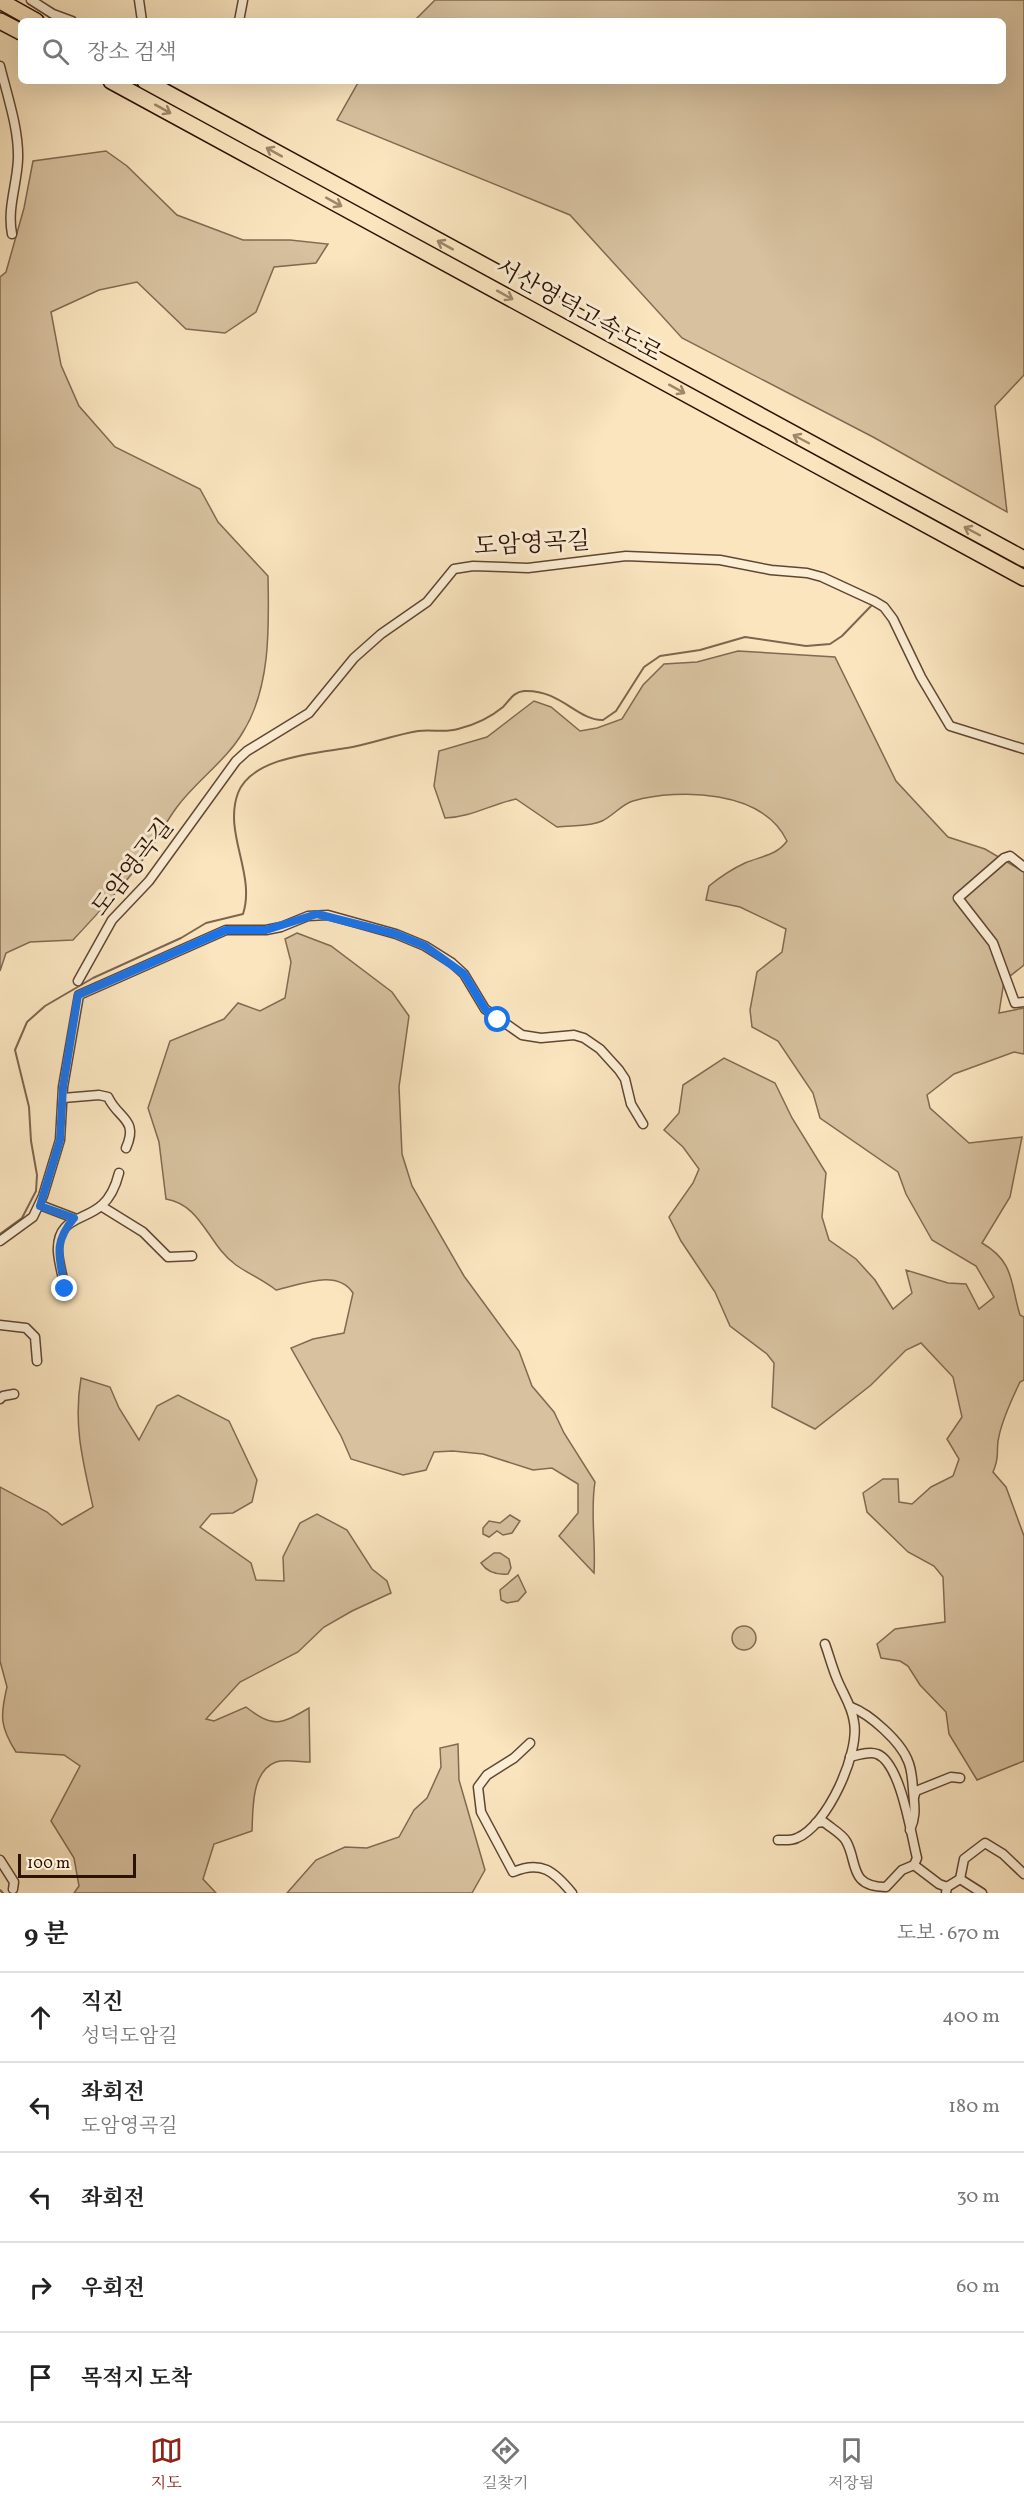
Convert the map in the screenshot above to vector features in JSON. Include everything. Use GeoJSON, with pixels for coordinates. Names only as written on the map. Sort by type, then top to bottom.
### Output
{"type":"FeatureCollection","features":[{"type":"Feature","properties":{"kind":"highway"},"geometry":{"type":"LineString","coordinates":[[0,1],[31,18]]}},
{"type":"Feature","properties":{"kind":"highway"},"geometry":{"type":"LineString","coordinates":[[0,21],[18,30]]}},
{"type":"Feature","properties":{"kind":"highway","name":"서산영덕고속도로"},"geometry":{"type":"LineString","coordinates":[[117,84],[1024,578]]}},
{"type":"Feature","properties":{"kind":"highway","name":"서산영덕고속도로"},"geometry":{"type":"LineString","coordinates":[[151,84],[1024,559]]}},
{"type":"Feature","properties":{"kind":"street"},"geometry":{"type":"LineString","coordinates":[[31,0],[64,18]]}},
{"type":"Feature","properties":{"kind":"street"},"geometry":{"type":"LineString","coordinates":[[139,0],[142,18]]}},
{"type":"Feature","properties":{"kind":"street"},"geometry":{"type":"LineString","coordinates":[[240,18],[243,0]]}},
{"type":"Feature","properties":{"kind":"street"},"geometry":{"type":"LineString","coordinates":[[0,66],[18,156],[17,182],[9,217],[12,234]]}},
{"type":"Feature","properties":{"kind":"street","name":"도암영곡길"},"geometry":{"type":"LineString","coordinates":[[78,981],[112,920],[149,881],[236,761],[309,713],[354,658],[381,634],[427,602],[450,572],[460,567],[528,568],[638,555],[720,560],[822,577],[874,601],[889,612],[921,677],[950,726],[1024,749]]}},
{"type":"Feature","properties":{"kind":"street"},"geometry":{"type":"LineString","coordinates":[[1024,867],[1010,856],[1004,858],[958,898],[993,943],[1015,1004],[1024,1002]]}},
{"type":"Feature","properties":{"kind":"street"},"geometry":{"type":"LineString","coordinates":[[0,1241],[22,1226],[40,1206],[60,1140],[63,1098],[78,995],[226,930],[266,930],[281,927],[308,915],[328,915],[396,934],[425,946],[464,974],[485,1009],[522,1035],[541,1038],[574,1035],[584,1038],[600,1049],[620,1070],[625,1079],[631,1104],[643,1124]]}},
{"type":"Feature","properties":{"kind":"street"},"geometry":{"type":"LineString","coordinates":[[63,1098],[99,1095],[108,1097],[112,1105],[129,1122],[131,1130],[126,1148]]}},
{"type":"Feature","properties":{"kind":"street"},"geometry":{"type":"LineString","coordinates":[[65,1289],[58,1247],[60,1237],[74,1218],[101,1206],[115,1189],[119,1173]]}},
{"type":"Feature","properties":{"kind":"street"},"geometry":{"type":"LineString","coordinates":[[40,1206],[74,1218]]}},
{"type":"Feature","properties":{"kind":"street"},"geometry":{"type":"LineString","coordinates":[[101,1206],[143,1232],[168,1257],[192,1256]]}},
{"type":"Feature","properties":{"kind":"street"},"geometry":{"type":"LineString","coordinates":[[0,1325],[26,1328],[35,1337],[37,1361]]}},
{"type":"Feature","properties":{"kind":"street"},"geometry":{"type":"LineString","coordinates":[[0,1399],[3,1395],[14,1394]]}},
{"type":"Feature","properties":{"kind":"street"},"geometry":{"type":"LineString","coordinates":[[778,1840],[797,1838],[816,1823],[836,1793],[850,1757],[855,1724],[851,1707],[837,1679],[825,1644]]}},
{"type":"Feature","properties":{"kind":"street"},"geometry":{"type":"LineString","coordinates":[[851,1707],[868,1715],[907,1757],[912,1771],[916,1818],[910,1830]]}},
{"type":"Feature","properties":{"kind":"street"},"geometry":{"type":"LineString","coordinates":[[530,1743],[482,1780],[477,1794],[481,1812],[513,1872],[529,1866],[543,1867],[572,1893]]}},
{"type":"Feature","properties":{"kind":"street"},"geometry":{"type":"LineString","coordinates":[[816,1823],[824,1822],[845,1840],[858,1876],[868,1883],[886,1887],[902,1870],[914,1865],[917,1858],[899,1786],[884,1757],[875,1752],[850,1757]]}},
{"type":"Feature","properties":{"kind":"street"},"geometry":{"type":"LineString","coordinates":[[914,1797],[916,1791],[951,1777],[960,1778]]}},
{"type":"Feature","properties":{"kind":"street"},"geometry":{"type":"LineString","coordinates":[[914,1865],[947,1890],[960,1879],[964,1859],[985,1843],[1003,1854],[1024,1874]]}},
{"type":"Feature","properties":{"kind":"street"},"geometry":{"type":"LineString","coordinates":[[0,1860],[14,1882],[13,1889]]}},
{"type":"Feature","properties":{"kind":"street"},"geometry":{"type":"LineString","coordinates":[[960,1879],[982,1893]]}},
{"type":"Feature","properties":{"kind":"shaded area"},"geometry":{"type":"Polygon","coordinates":[[[435,0],[1024,0],[1024,375],[995,406],[1007,512],[873,437],[682,338],[570,215],[337,120],[357,84],[1006,84],[1006,18],[417,18],[435,0]]]}},
{"type":"Feature","properties":{"kind":"shaded area"},"geometry":{"type":"Polygon","coordinates":[[[106,151],[127,166],[177,215],[243,240],[290,240],[328,244],[316,263],[274,267],[256,312],[225,333],[186,329],[137,282],[99,290],[51,312],[61,365],[79,406],[115,447],[200,489],[218,522],[268,576],[268,635],[259,696],[243,732],[228,752],[177,807],[150,850],[123,885],[73,940],[30,942],[6,953],[0,971],[0,277],[6,272],[24,208],[33,161],[106,151]]]}},
{"type":"Feature","properties":{"kind":"shaded area"},"geometry":{"type":"Polygon","coordinates":[[[738,651],[835,657],[896,781],[948,837],[985,849],[1024,872],[1024,965],[1004,981],[999,1013],[1024,1008],[1024,1054],[1014,1052],[954,1074],[927,1095],[930,1108],[969,1143],[1022,1137],[1010,1197],[982,1243],[993,1250],[1006,1266],[1020,1315],[1024,1317],[1024,1380],[1020,1382],[1003,1422],[993,1472],[1006,1487],[1024,1536],[1024,1761],[977,1780],[949,1734],[946,1712],[920,1685],[908,1666],[900,1661],[881,1658],[877,1644],[895,1629],[945,1622],[943,1577],[934,1566],[908,1552],[867,1512],[863,1493],[883,1479],[898,1479],[899,1502],[912,1504],[931,1487],[953,1476],[959,1459],[947,1439],[962,1417],[953,1377],[921,1343],[906,1350],[871,1385],[815,1429],[772,1407],[774,1363],[767,1354],[730,1326],[715,1292],[681,1241],[669,1217],[693,1183],[699,1169],[683,1147],[664,1130],[679,1113],[683,1085],[724,1058],[775,1083],[792,1118],[826,1173],[822,1217],[829,1240],[856,1259],[875,1280],[893,1309],[912,1293],[906,1270],[948,1283],[966,1284],[979,1309],[994,1297],[976,1266],[932,1240],[906,1194],[898,1172],[820,1118],[813,1093],[778,1041],[752,1027],[750,1010],[757,972],[782,952],[786,929],[740,907],[706,900],[709,886],[717,879],[745,863],[773,853],[787,841],[775,824],[759,811],[719,797],[696,794],[652,797],[633,801],[597,823],[557,827],[516,799],[445,818],[434,786],[439,751],[487,737],[534,701],[551,707],[580,731],[597,728],[622,719],[643,685],[664,664],[697,662],[738,651]]]}},
{"type":"Feature","properties":{"kind":"shaded area"},"geometry":{"type":"Polygon","coordinates":[[[297,933],[331,946],[392,992],[409,1016],[399,1087],[402,1154],[412,1186],[464,1276],[519,1351],[532,1386],[554,1412],[564,1433],[595,1482],[594,1573],[559,1536],[578,1513],[578,1484],[552,1468],[533,1470],[483,1454],[453,1451],[434,1452],[426,1470],[403,1475],[351,1459],[341,1436],[291,1348],[313,1339],[344,1333],[353,1293],[346,1285],[328,1280],[307,1282],[276,1290],[226,1257],[197,1217],[178,1203],[166,1199],[159,1142],[148,1108],[170,1041],[224,1019],[238,1003],[260,1011],[285,998],[291,962],[285,939],[297,933]]]}},
{"type":"Feature","properties":{"kind":"shaded area"},"geometry":{"type":"Polygon","coordinates":[[[81,1378],[110,1387],[119,1408],[139,1440],[157,1406],[178,1395],[229,1421],[257,1480],[252,1502],[233,1513],[211,1514],[200,1527],[251,1563],[256,1580],[284,1581],[283,1557],[300,1523],[317,1514],[347,1530],[372,1569],[387,1581],[391,1593],[324,1627],[298,1652],[240,1682],[206,1719],[214,1721],[246,1707],[263,1718],[277,1722],[291,1718],[309,1708],[310,1762],[276,1762],[262,1774],[253,1802],[252,1831],[214,1844],[203,1879],[216,1893],[74,1893],[79,1886],[74,1858],[51,1821],[80,1766],[64,1755],[16,1752],[4,1728],[3,1706],[7,1687],[0,1661],[0,1487],[47,1512],[62,1525],[93,1507],[79,1428],[81,1378]]]}},
{"type":"Feature","properties":{"kind":"shaded area"},"geometry":{"type":"Polygon","coordinates":[[[510,1515],[520,1521],[512,1533],[503,1535],[497,1531],[489,1537],[483,1534],[483,1528],[489,1521],[500,1523],[510,1515]]]}},
{"type":"Feature","properties":{"kind":"shaded area"},"geometry":{"type":"Polygon","coordinates":[[[494,1553],[500,1553],[509,1559],[511,1568],[508,1574],[493,1572],[481,1563],[494,1553]]]}},
{"type":"Feature","properties":{"kind":"shaded area"},"geometry":{"type":"Polygon","coordinates":[[[518,1575],[526,1592],[518,1601],[507,1603],[501,1600],[500,1590],[518,1575]]]}},
{"type":"Feature","properties":{"kind":"shaded area"},"geometry":{"type":"Polygon","coordinates":[[[744,1626],[752,1630],[756,1638],[752,1646],[744,1650],[736,1646],[732,1638],[736,1630],[744,1626]]]}},
{"type":"Feature","properties":{"kind":"shaded area"},"geometry":{"type":"Polygon","coordinates":[[[458,1744],[459,1780],[485,1870],[472,1893],[287,1893],[316,1860],[345,1847],[367,1848],[399,1837],[414,1810],[427,1798],[441,1767],[440,1748],[458,1744]]]}},
{"type":"Feature","properties":{"kind":"waterway"},"geometry":{"type":"LineString","coordinates":[[0,1234],[22,1218],[36,1191],[37,1175],[31,1141],[29,1107],[15,1050],[27,1022],[45,1006],[93,978],[181,938],[206,923],[243,914],[246,884],[236,838],[234,808],[238,793],[245,781],[257,771],[270,764],[303,755],[356,746],[418,731],[448,731],[464,727],[493,714],[514,695],[524,691],[548,695],[585,716],[603,720],[616,711],[644,667],[660,656],[700,650],[745,637],[806,646],[830,644],[842,636],[871,606]]}},
{"type":"Feature","properties":{"kind":"waterway"},"geometry":{"type":"LineString","coordinates":[[0,1890],[3,1893]]}},
{"type":"Feature","properties":{"kind":"route"},"geometry":{"type":"LineString","coordinates":[[65,1289],[58,1247],[60,1237],[74,1218],[40,1206],[63,1124],[63,1087],[78,995],[226,930],[242,928],[266,930],[317,914],[396,934],[425,946],[452,963],[464,974],[485,1009],[498,1020]]}}]}
